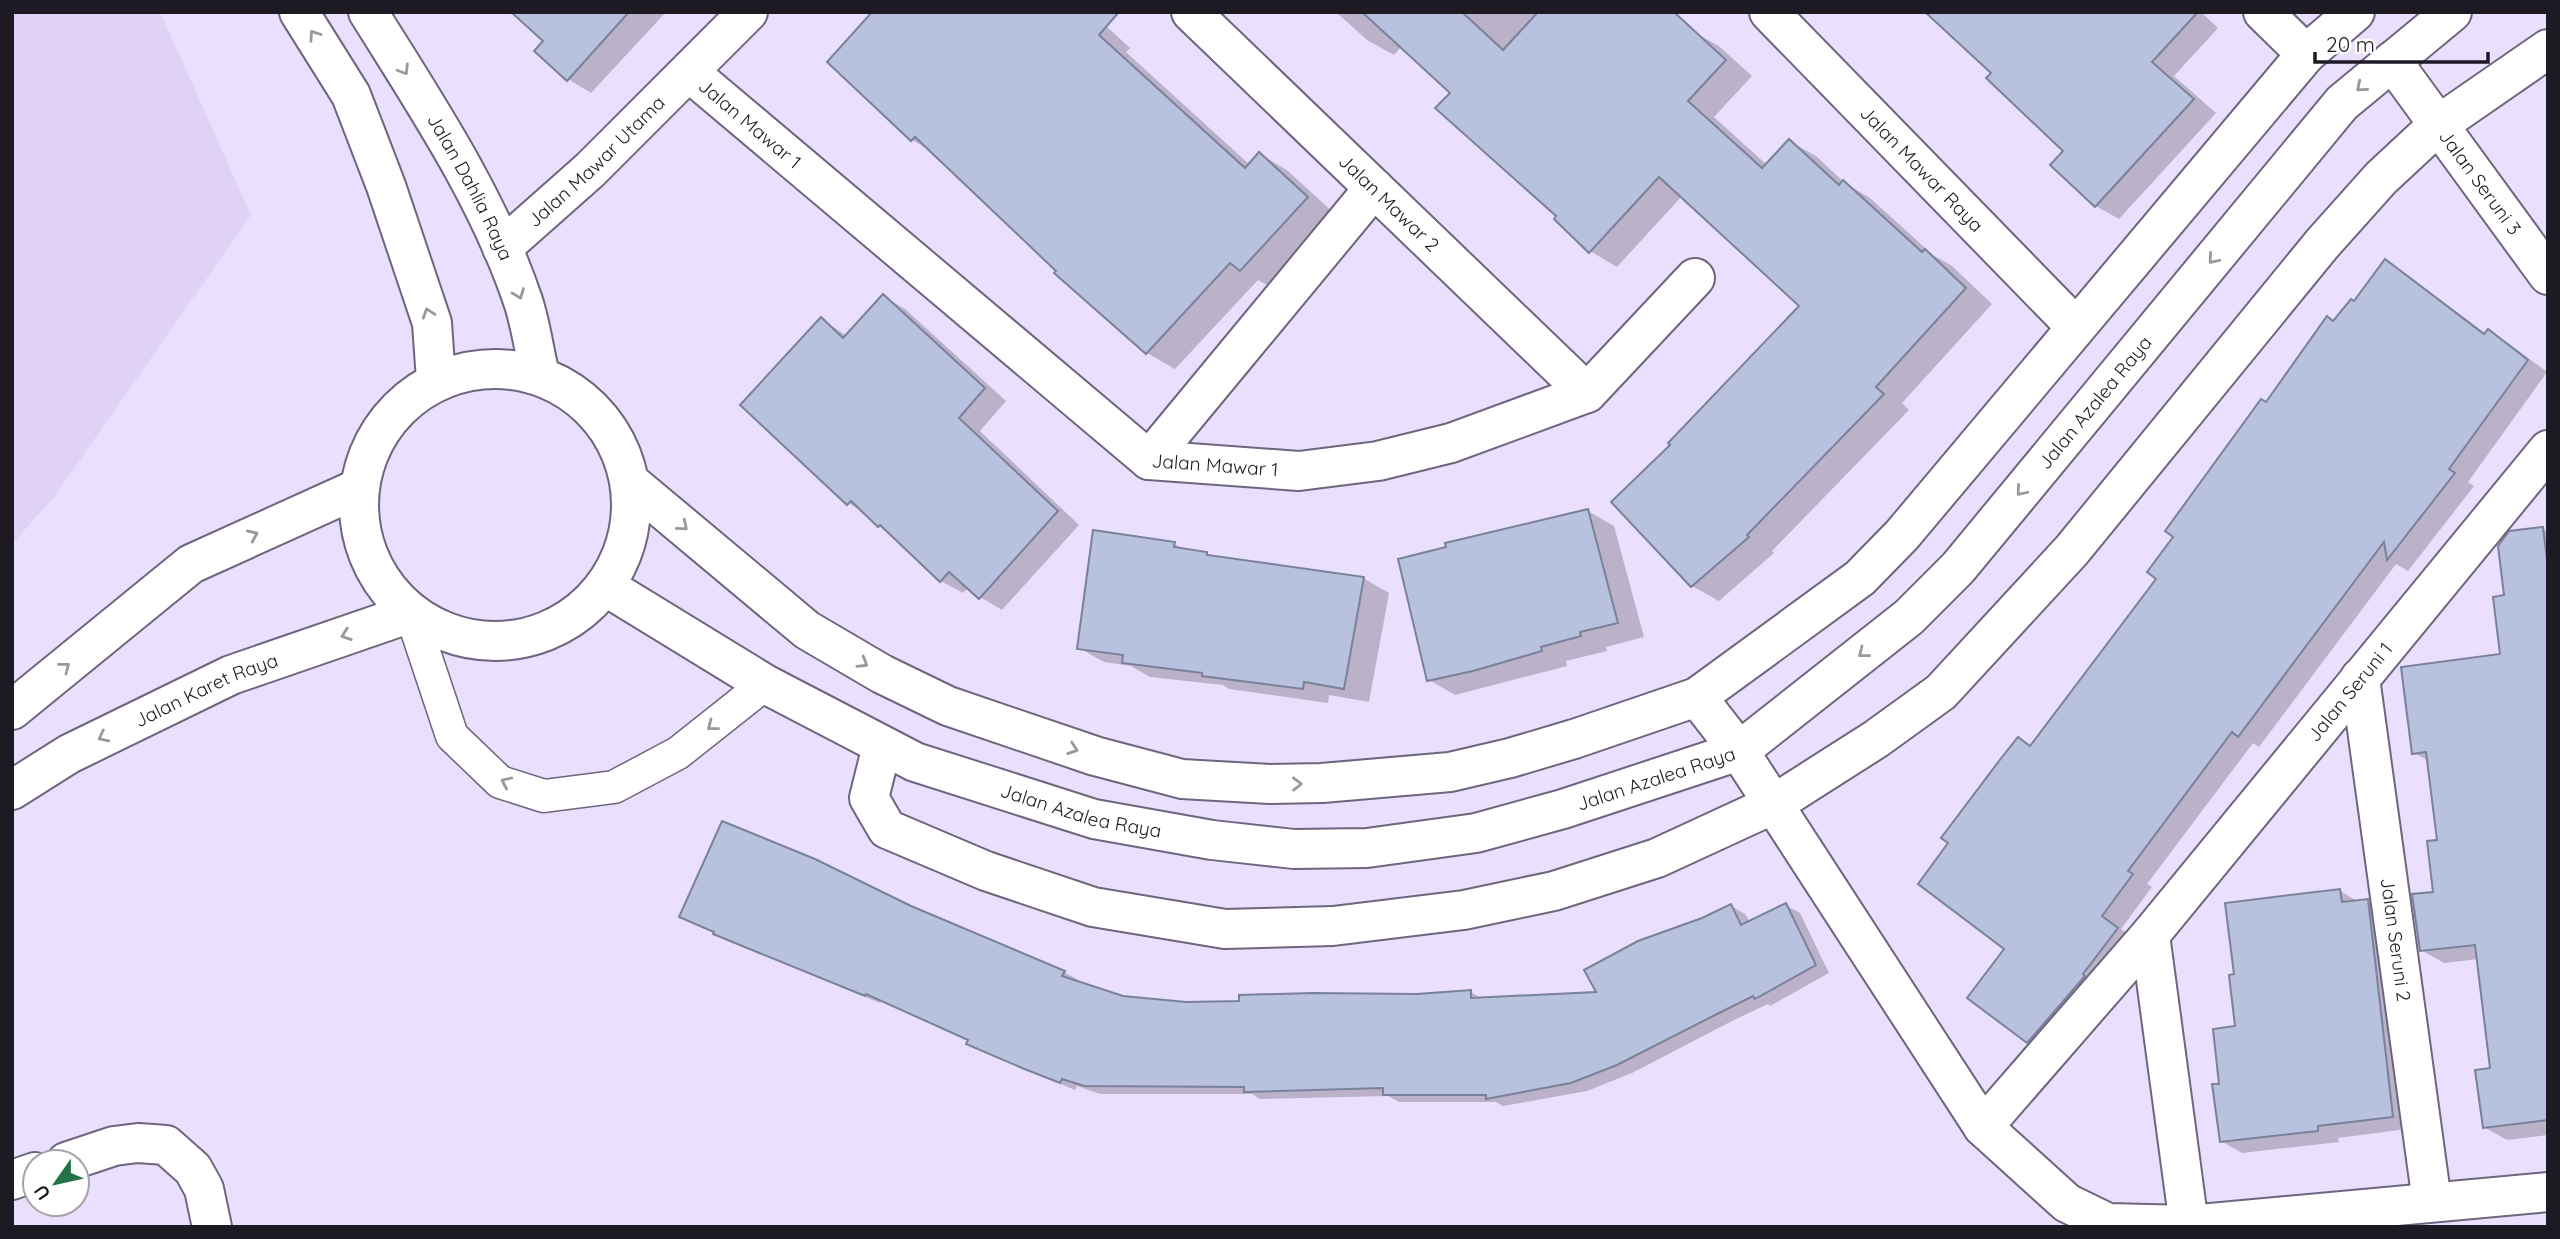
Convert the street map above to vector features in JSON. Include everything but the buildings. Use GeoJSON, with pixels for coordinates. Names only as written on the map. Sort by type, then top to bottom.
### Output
{"type":"FeatureCollection","features":[{"type":"Feature","properties":{"kind":"street"},"geometry":{"type":"LineString","coordinates":[[299,12],[351,95],[386,186],[432,323],[436,380]]}},
{"type":"Feature","properties":{"kind":"street","name":"Jalan Dahlia Raya"},"geometry":{"type":"LineString","coordinates":[[368,12],[454,151],[492,224],[523,303],[540,375]]}},
{"type":"Feature","properties":{"kind":"street","name":"Jalan Mawar Utama"},"geometry":{"type":"LineString","coordinates":[[502,248],[590,170],[748,12]]}},
{"type":"Feature","properties":{"kind":"street","name":"Jalan Mawar 2"},"geometry":{"type":"LineString","coordinates":[[1191,12],[1587,393]]}},
{"type":"Feature","properties":{"kind":"street","name":"Jalan Mawar Raya"},"geometry":{"type":"LineString","coordinates":[[1769,12],[2075,326]]}},
{"type":"Feature","properties":{"kind":"street"},"geometry":{"type":"LineString","coordinates":[[2263,12],[2305,54]]}},
{"type":"Feature","properties":{"kind":"street"},"geometry":{"type":"LineString","coordinates":[[630,482],[807,630],[882,674],[948,706],[1095,756],[1182,779],[1270,784],[1322,783],[1450,772],[1510,758],[1698,697],[1860,578],[1902,535],[2305,54],[2355,12]]}},
{"type":"Feature","properties":{"kind":"street","name":"Jalan Azalea Raya"},"geometry":{"type":"LineString","coordinates":[[605,586],[765,684],[915,762],[1094,818],[1212,840],[1294,849],[1367,848],[1476,833],[1563,810],[1739,751],[1909,617],[1958,568],[2342,103],[2452,12]]}},
{"type":"Feature","properties":{"kind":"street"},"geometry":{"type":"LineString","coordinates":[[882,746],[869,798],[887,829],[986,871],[1093,906],[1225,929],[1333,926],[1464,910],[1554,891],[1657,858],[1774,804],[1876,739],[1941,692],[2072,550],[2322,244],[2381,177],[2438,125],[2548,49]]}},
{"type":"Feature","properties":{"kind":"street","name":"Jalan Seruni 3"},"geometry":{"type":"LineString","coordinates":[[2392,61],[2548,275]]}},
{"type":"Feature","properties":{"kind":"street","name":"Jalan Mawar 1"},"geometry":{"type":"LineString","coordinates":[[689,72],[1149,460],[1299,471],[1378,461],[1451,443],[1587,393],[1695,278]]}},
{"type":"Feature","properties":{"kind":"street"},"geometry":{"type":"LineString","coordinates":[[1149,460],[1374,188]]}},
{"type":"Feature","properties":{"kind":"street"},"geometry":{"type":"LineString","coordinates":[[503,367],[540,375],[572,391],[598,416],[619,447],[630,482],[631,519],[622,554],[605,586],[580,612],[549,631],[514,641],[477,641],[442,631],[411,613],[385,586],[368,556],[359,522],[359,488],[367,454],[383,424],[407,398],[436,380],[469,369],[503,367]]}},
{"type":"Feature","properties":{"kind":"street","name":"Jalan Seruni 1"},"geometry":{"type":"LineString","coordinates":[[1983,1127],[2150,935],[2548,450]]}},
{"type":"Feature","properties":{"kind":"street"},"geometry":{"type":"LineString","coordinates":[[12,710],[191,564],[359,488]]}},
{"type":"Feature","properties":{"kind":"street","name":"Jalan Karet Raya"},"geometry":{"type":"LineString","coordinates":[[12,790],[69,754],[231,675],[411,613]]}},
{"type":"Feature","properties":{"kind":"street","name":"Jalan Seruni 2"},"geometry":{"type":"LineString","coordinates":[[2360,678],[2432,1202]]}},
{"type":"Feature","properties":{"kind":"street"},"geometry":{"type":"LineString","coordinates":[[1698,697],[1739,751],[1983,1127],[2067,1203],[2108,1223],[2189,1224],[2548,1192]]}},
{"type":"Feature","properties":{"kind":"street"},"geometry":{"type":"LineString","coordinates":[[2150,935],[2189,1224]]}},
{"type":"Feature","properties":{"kind":"street"},"geometry":{"type":"LineString","coordinates":[[91,1154],[114,1146],[138,1143],[166,1145],[193,1169],[204,1189],[212,1227]]}},
{"type":"Feature","properties":{"kind":"lane"},"geometry":{"type":"LineString","coordinates":[[411,613],[452,736],[500,782],[544,796],[614,787],[678,753],[765,684]]}},
{"type":"Feature","properties":{"kind":"shaded area"},"geometry":{"type":"Polygon","coordinates":[[[12,12],[160,12],[251,215],[54,497],[12,544],[12,12]]]}}]}
